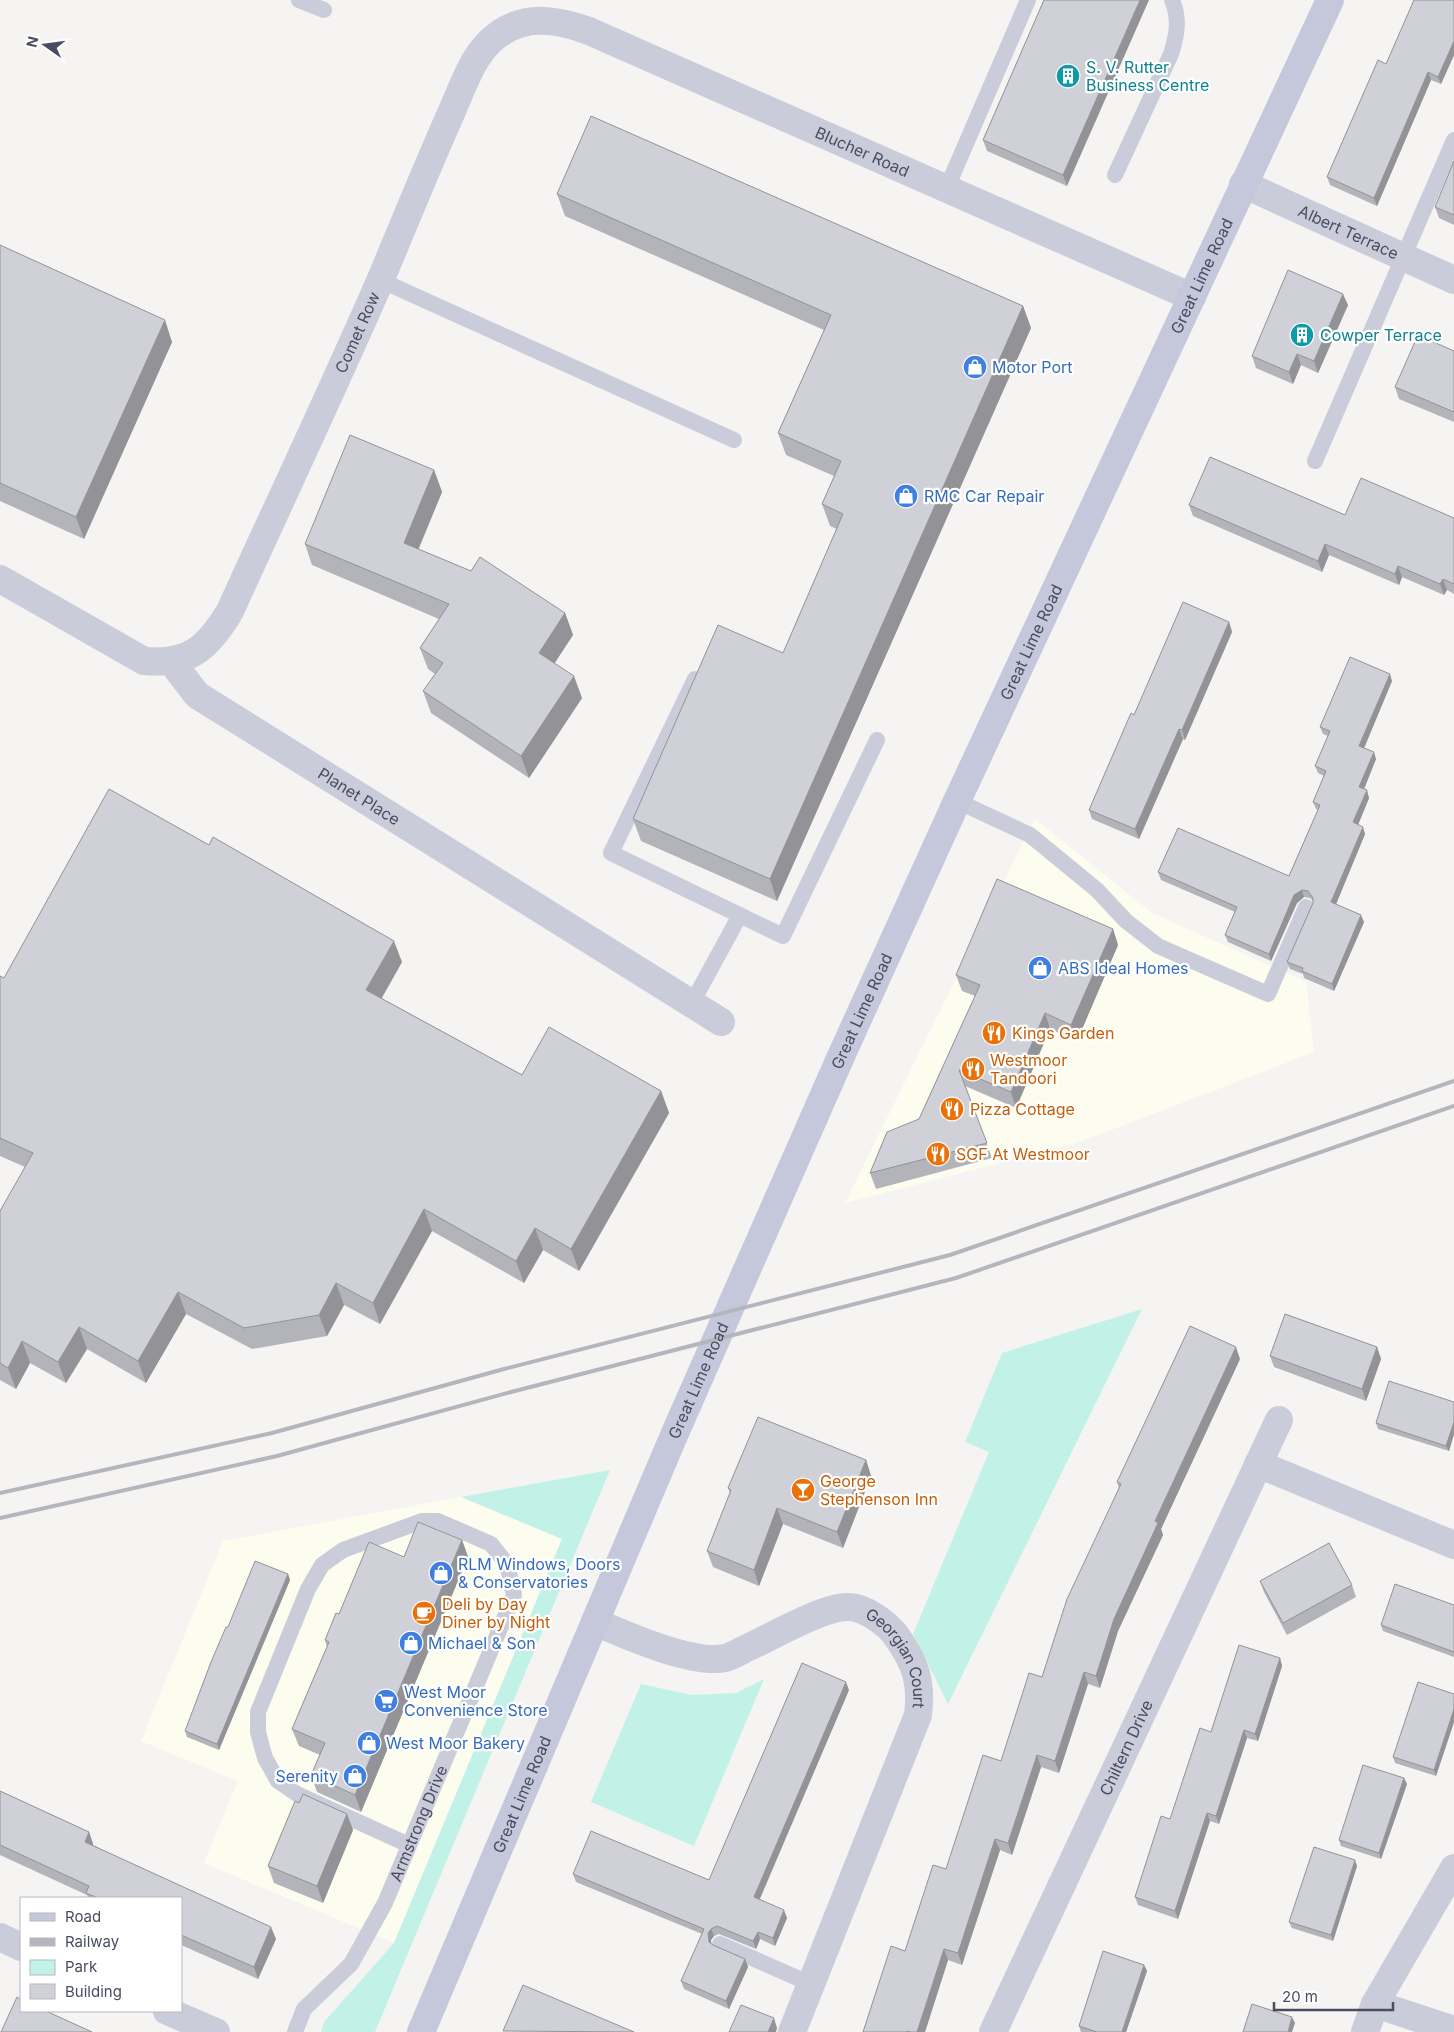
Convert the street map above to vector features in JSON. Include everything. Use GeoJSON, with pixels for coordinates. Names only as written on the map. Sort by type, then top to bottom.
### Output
{"type":"FeatureCollection","features":[{"type":"Feature","properties":{"kind":"main road","name":"Great Lime Road"},"geometry":{"type":"LineString","coordinates":[[421,2032],[748,1264],[956,801],[1330,0]]}},
{"type":"Feature","properties":{"kind":"street","name":"Blucher Road"},"geometry":{"type":"LineString","coordinates":[[527,11],[547,20],[567,23],[589,31],[1192,298]]}},
{"type":"Feature","properties":{"kind":"street","name":"Comet Row"},"geometry":{"type":"LineString","coordinates":[[171,661],[187,657],[201,647],[216,633],[230,611],[380,280],[475,61],[486,46],[527,11]]}},
{"type":"Feature","properties":{"kind":"street","name":"Albert Terrace"},"geometry":{"type":"LineString","coordinates":[[1244,184],[1454,280]]}},
{"type":"Feature","properties":{"kind":"street"},"geometry":{"type":"LineString","coordinates":[[0,579],[144,661],[171,661]]}},
{"type":"Feature","properties":{"kind":"street","name":"Planet Place"},"geometry":{"type":"LineString","coordinates":[[171,661],[197,694],[721,1022]]}},
{"type":"Feature","properties":{"kind":"street","name":"Chiltern Drive"},"geometry":{"type":"LineString","coordinates":[[993,2032],[1279,1420]]}},
{"type":"Feature","properties":{"kind":"street"},"geometry":{"type":"LineString","coordinates":[[1258,1464],[1454,1545]]}},
{"type":"Feature","properties":{"kind":"street","name":"Georgian Court"},"geometry":{"type":"LineString","coordinates":[[595,1622],[671,1652],[703,1658],[725,1658],[827,1611],[848,1606],[876,1616],[891,1628],[904,1646],[919,1679],[918,1715],[792,2032]]}},
{"type":"Feature","properties":{"kind":"street"},"geometry":{"type":"LineString","coordinates":[[1365,2032],[1375,2004],[1454,1868]]}},
{"type":"Feature","properties":{"kind":"street"},"geometry":{"type":"LineString","coordinates":[[0,1938],[20,1947]]}},
{"type":"Feature","properties":{"kind":"street"},"geometry":{"type":"LineString","coordinates":[[1375,2004],[1454,2030]]}},
{"type":"Feature","properties":{"kind":"street"},"geometry":{"type":"LineString","coordinates":[[170,2012],[216,2032]]}},
{"type":"Feature","properties":{"kind":"lane"},"geometry":{"type":"LineString","coordinates":[[299,0],[324,10]]}},
{"type":"Feature","properties":{"kind":"lane"},"geometry":{"type":"LineString","coordinates":[[946,190],[1028,0]]}},
{"type":"Feature","properties":{"kind":"lane"},"geometry":{"type":"LineString","coordinates":[[1115,175],[1171,54],[1177,27],[1177,12],[1172,0]]}},
{"type":"Feature","properties":{"kind":"lane"},"geometry":{"type":"LineString","coordinates":[[1315,461],[1405,257],[1454,140]]}},
{"type":"Feature","properties":{"kind":"lane"},"geometry":{"type":"LineString","coordinates":[[380,280],[734,440]]}},
{"type":"Feature","properties":{"kind":"lane"},"geometry":{"type":"LineString","coordinates":[[699,672],[611,853],[783,936],[877,740]]}},
{"type":"Feature","properties":{"kind":"lane"},"geometry":{"type":"LineString","coordinates":[[956,801],[1030,835],[1097,890],[1126,921],[1158,946],[1268,994],[1306,907]]}},
{"type":"Feature","properties":{"kind":"lane"},"geometry":{"type":"LineString","coordinates":[[692,1003],[740,915]]}},
{"type":"Feature","properties":{"kind":"lane","name":"Armstrong Drive"},"geometry":{"type":"LineString","coordinates":[[294,2032],[304,2009],[351,1964],[385,1903],[514,1595],[507,1564],[491,1544],[438,1521],[422,1521],[343,1550],[322,1565],[308,1590],[258,1712],[258,1732],[265,1758],[278,1781],[297,1794],[409,1845]]}},
{"type":"Feature","properties":{"kind":"lane"},"geometry":{"type":"LineString","coordinates":[[720,1944],[811,1984]]}},
{"type":"Feature","properties":{"kind":"shaded area"},"geometry":{"type":"Polygon","coordinates":[[[1035,819],[1152,913],[1306,982],[1314,1052],[1077,1143],[845,1203],[1035,819]]]}},
{"type":"Feature","properties":{"kind":"shaded area"},"geometry":{"type":"Polygon","coordinates":[[[461,1497],[563,1538],[394,1943],[204,1863],[238,1781],[141,1741],[223,1541],[461,1497]]]}},
{"type":"Feature","properties":{"kind":"green space"},"geometry":{"type":"Polygon","coordinates":[[[1142,1309],[948,1704],[913,1634],[989,1452],[965,1442],[1002,1353],[1142,1309]]]}},
{"type":"Feature","properties":{"kind":"green space"},"geometry":{"type":"Polygon","coordinates":[[[610,1470],[375,2032],[321,2032],[324,2022],[394,1943],[562,1539],[461,1497],[610,1470]]]}},
{"type":"Feature","properties":{"kind":"green space"},"geometry":{"type":"Polygon","coordinates":[[[764,1679],[694,1846],[591,1802],[641,1684],[692,1695],[736,1693],[764,1679]]]}},
{"type":"Feature","properties":{"kind":"building","name":"S. V. Rutter Business Centre"},"geometry":{"type":"Polygon","coordinates":[[[1044,0],[1140,0],[1063,175],[983,140],[1044,0]]]}},
{"type":"Feature","properties":{"kind":"building"},"geometry":{"type":"Polygon","coordinates":[[[1414,0],[1454,0],[1454,41],[1438,77],[1428,72],[1374,198],[1327,177],[1378,60],[1386,64],[1414,0]]]}},
{"type":"Feature","properties":{"kind":"building"},"geometry":{"type":"Polygon","coordinates":[[[591,116],[1023,306],[770,879],[633,819],[718,625],[783,653],[843,514],[822,504],[841,461],[778,433],[831,315],[557,194],[591,116]]]}},
{"type":"Feature","properties":{"kind":"building"},"geometry":{"type":"Polygon","coordinates":[[[1454,161],[1454,215],[1435,207],[1454,161]]]}},
{"type":"Feature","properties":{"kind":"building"},"geometry":{"type":"Polygon","coordinates":[[[0,245],[165,320],[76,517],[0,483],[0,245]]]}},
{"type":"Feature","properties":{"kind":"building","name":"Cowper Terrace"},"geometry":{"type":"Polygon","coordinates":[[[1288,270],[1343,294],[1314,361],[1297,354],[1289,372],[1252,356],[1288,270]]]}},
{"type":"Feature","properties":{"kind":"building"},"geometry":{"type":"Polygon","coordinates":[[[1418,335],[1454,351],[1454,412],[1395,387],[1418,335]]]}},
{"type":"Feature","properties":{"kind":"building"},"geometry":{"type":"Polygon","coordinates":[[[350,435],[434,470],[404,543],[471,571],[480,557],[565,613],[539,653],[574,676],[521,756],[423,691],[443,663],[420,648],[449,604],[305,544],[350,435]]]}},
{"type":"Feature","properties":{"kind":"building"},"geometry":{"type":"Polygon","coordinates":[[[1210,457],[1345,515],[1361,478],[1454,518],[1454,584],[1443,579],[1440,584],[1398,566],[1395,574],[1325,544],[1318,561],[1189,505],[1210,457]]]}},
{"type":"Feature","properties":{"kind":"building"},"geometry":{"type":"Polygon","coordinates":[[[1183,602],[1229,622],[1182,730],[1179,729],[1135,829],[1089,810],[1131,713],[1134,715],[1183,602]]]}},
{"type":"Feature","properties":{"kind":"building"},"geometry":{"type":"Polygon","coordinates":[[[1350,657],[1390,674],[1359,746],[1374,752],[1359,787],[1367,790],[1353,822],[1363,827],[1331,902],[1361,915],[1332,984],[1302,971],[1303,968],[1287,962],[1313,903],[1313,898],[1308,891],[1302,890],[1294,895],[1269,954],[1225,935],[1237,907],[1158,872],[1178,828],[1289,876],[1320,805],[1313,802],[1326,771],[1315,766],[1330,731],[1320,727],[1350,657]]]}},
{"type":"Feature","properties":{"kind":"building"},"geometry":{"type":"Polygon","coordinates":[[[109,789],[209,845],[213,837],[394,941],[366,990],[522,1075],[549,1027],[661,1091],[571,1249],[535,1228],[516,1261],[424,1209],[373,1303],[336,1283],[319,1315],[244,1328],[178,1292],[138,1361],[79,1327],[58,1362],[22,1341],[8,1368],[0,1363],[0,1211],[33,1153],[0,1138],[0,976],[4,978],[109,789]]]}},
{"type":"Feature","properties":{"kind":"building"},"geometry":{"type":"Polygon","coordinates":[[[997,879],[1113,929],[1071,1025],[1045,1013],[1011,1092],[959,1070],[987,1143],[870,1173],[887,1132],[919,1119],[980,985],[956,975],[997,879]]]}},
{"type":"Feature","properties":{"kind":"building"},"geometry":{"type":"Polygon","coordinates":[[[1285,1314],[1377,1347],[1362,1389],[1270,1356],[1285,1314]]]}},
{"type":"Feature","properties":{"kind":"building"},"geometry":{"type":"Polygon","coordinates":[[[1190,1326],[1236,1347],[1155,1521],[1158,1523],[1114,1619],[1096,1676],[1084,1672],[1055,1761],[1037,1755],[1008,1843],[995,1839],[958,1953],[944,1949],[917,2032],[863,2032],[891,1946],[905,1951],[933,1865],[946,1869],[983,1755],[1001,1761],[1029,1673],[1042,1677],[1067,1599],[1121,1484],[1117,1482],[1190,1326]]]}},
{"type":"Feature","properties":{"kind":"building"},"geometry":{"type":"Polygon","coordinates":[[[1389,1381],[1454,1402],[1454,1422],[1446,1446],[1376,1423],[1389,1381]]]}},
{"type":"Feature","properties":{"kind":"building"},"geometry":{"type":"Polygon","coordinates":[[[758,1417],[866,1460],[837,1532],[777,1508],[754,1570],[707,1551],[731,1490],[728,1488],[758,1417]]]}},
{"type":"Feature","properties":{"kind":"building"},"geometry":{"type":"Polygon","coordinates":[[[418,1522],[462,1540],[355,1795],[311,1775],[325,1743],[292,1729],[329,1642],[325,1640],[336,1613],[339,1614],[369,1542],[404,1557],[418,1522]]]}},
{"type":"Feature","properties":{"kind":"building"},"geometry":{"type":"Polygon","coordinates":[[[1329,1543],[1352,1585],[1283,1623],[1260,1581],[1329,1543]]]}},
{"type":"Feature","properties":{"kind":"building"},"geometry":{"type":"Polygon","coordinates":[[[255,1561],[288,1574],[217,1744],[185,1731],[211,1662],[226,1627],[228,1627],[255,1561]]]}},
{"type":"Feature","properties":{"kind":"building"},"geometry":{"type":"Polygon","coordinates":[[[1395,1584],[1454,1605],[1454,1652],[1381,1625],[1395,1584]]]}},
{"type":"Feature","properties":{"kind":"building"},"geometry":{"type":"Polygon","coordinates":[[[1239,1645],[1280,1658],[1255,1734],[1244,1730],[1216,1816],[1207,1813],[1175,1911],[1135,1897],[1161,1816],[1170,1819],[1200,1728],[1211,1732],[1239,1645]]]}},
{"type":"Feature","properties":{"kind":"building"},"geometry":{"type":"Polygon","coordinates":[[[802,1663],[846,1682],[754,1897],[784,1910],[773,1938],[758,1932],[753,1941],[717,1926],[708,1933],[709,1942],[713,1945],[745,1959],[726,2001],[681,1981],[704,1929],[573,1874],[591,1831],[709,1880],[802,1663]]]}},
{"type":"Feature","properties":{"kind":"building"},"geometry":{"type":"Polygon","coordinates":[[[1418,1682],[1454,1694],[1454,1709],[1434,1770],[1393,1757],[1418,1682]]]}},
{"type":"Feature","properties":{"kind":"building"},"geometry":{"type":"Polygon","coordinates":[[[1363,1765],[1404,1778],[1379,1853],[1339,1840],[1363,1765]]]}},
{"type":"Feature","properties":{"kind":"building"},"geometry":{"type":"Polygon","coordinates":[[[0,1791],[89,1832],[85,1842],[271,1927],[254,1967],[182,1935],[182,1897],[96,1897],[86,1893],[89,1886],[0,1845],[0,1791]]]}},
{"type":"Feature","properties":{"kind":"building"},"geometry":{"type":"Polygon","coordinates":[[[303,1794],[347,1814],[317,1886],[268,1866],[295,1801],[299,1803],[303,1794]]]}},
{"type":"Feature","properties":{"kind":"building"},"geometry":{"type":"Polygon","coordinates":[[[1314,1847],[1355,1860],[1331,1935],[1289,1922],[1314,1847]]]}},
{"type":"Feature","properties":{"kind":"building"},"geometry":{"type":"Polygon","coordinates":[[[1103,1951],[1144,1965],[1122,2032],[1097,2032],[1079,2026],[1103,1951]]]}},
{"type":"Feature","properties":{"kind":"building"},"geometry":{"type":"Polygon","coordinates":[[[523,1985],[634,2032],[503,2031],[523,1985]]]}},
{"type":"Feature","properties":{"kind":"building"},"geometry":{"type":"Polygon","coordinates":[[[17,1997],[20,1999],[20,2012],[48,2012],[92,2032],[1,2032],[17,1997]]]}},
{"type":"Feature","properties":{"kind":"building"},"geometry":{"type":"Polygon","coordinates":[[[1252,2004],[1292,2017],[1288,2032],[1243,2032],[1252,2004]]]}},
{"type":"Feature","properties":{"kind":"building"},"geometry":{"type":"Polygon","coordinates":[[[741,2005],[774,2018],[768,2032],[729,2032],[741,2005]]]}},
{"type":"Feature","properties":{"kind":"railway"},"geometry":{"type":"LineString","coordinates":[[0,1493],[272,1433],[504,1369],[950,1255],[1454,1081]]}},
{"type":"Feature","properties":{"kind":"railway"},"geometry":{"type":"LineString","coordinates":[[0,1518],[277,1456],[511,1392],[956,1278],[1454,1106]]}},
{"type":"Feature","properties":{"kind":"place","name":"S. V. Rutter Business Centre"},"geometry":{"type":"Point","coordinates":[1068,76]}},
{"type":"Feature","properties":{"kind":"place","name":"Cowper Terrace"},"geometry":{"type":"Point","coordinates":[1302,335]}},
{"type":"Feature","properties":{"kind":"place","name":"Motor Port"},"geometry":{"type":"Point","coordinates":[975,367]}},
{"type":"Feature","properties":{"kind":"place","name":"RMC Car Repair"},"geometry":{"type":"Point","coordinates":[906,496]}},
{"type":"Feature","properties":{"kind":"place","name":"ABS Ideal Homes"},"geometry":{"type":"Point","coordinates":[1040,968]}},
{"type":"Feature","properties":{"kind":"place","name":"Kings Garden"},"geometry":{"type":"Point","coordinates":[994,1033]}},
{"type":"Feature","properties":{"kind":"place","name":"Westmoor Tandoori"},"geometry":{"type":"Point","coordinates":[973,1069]}},
{"type":"Feature","properties":{"kind":"place","name":"Pizza Cottage"},"geometry":{"type":"Point","coordinates":[952,1109]}},
{"type":"Feature","properties":{"kind":"place","name":"SGF At Westmoor"},"geometry":{"type":"Point","coordinates":[938,1154]}},
{"type":"Feature","properties":{"kind":"place","name":"George Stephenson Inn"},"geometry":{"type":"Point","coordinates":[803,1490]}},
{"type":"Feature","properties":{"kind":"place","name":"RLM Windows, Doors & Conservatories"},"geometry":{"type":"Point","coordinates":[441,1573]}},
{"type":"Feature","properties":{"kind":"place","name":"Deli by Day Diner by Night"},"geometry":{"type":"Point","coordinates":[424,1613]}},
{"type":"Feature","properties":{"kind":"place","name":"Michael & Son"},"geometry":{"type":"Point","coordinates":[411,1643]}},
{"type":"Feature","properties":{"kind":"place","name":"West Moor Convenience Store"},"geometry":{"type":"Point","coordinates":[386,1701]}},
{"type":"Feature","properties":{"kind":"place","name":"West Moor Bakery"},"geometry":{"type":"Point","coordinates":[369,1743]}},
{"type":"Feature","properties":{"kind":"place","name":"Serenity"},"geometry":{"type":"Point","coordinates":[355,1776]}}]}
